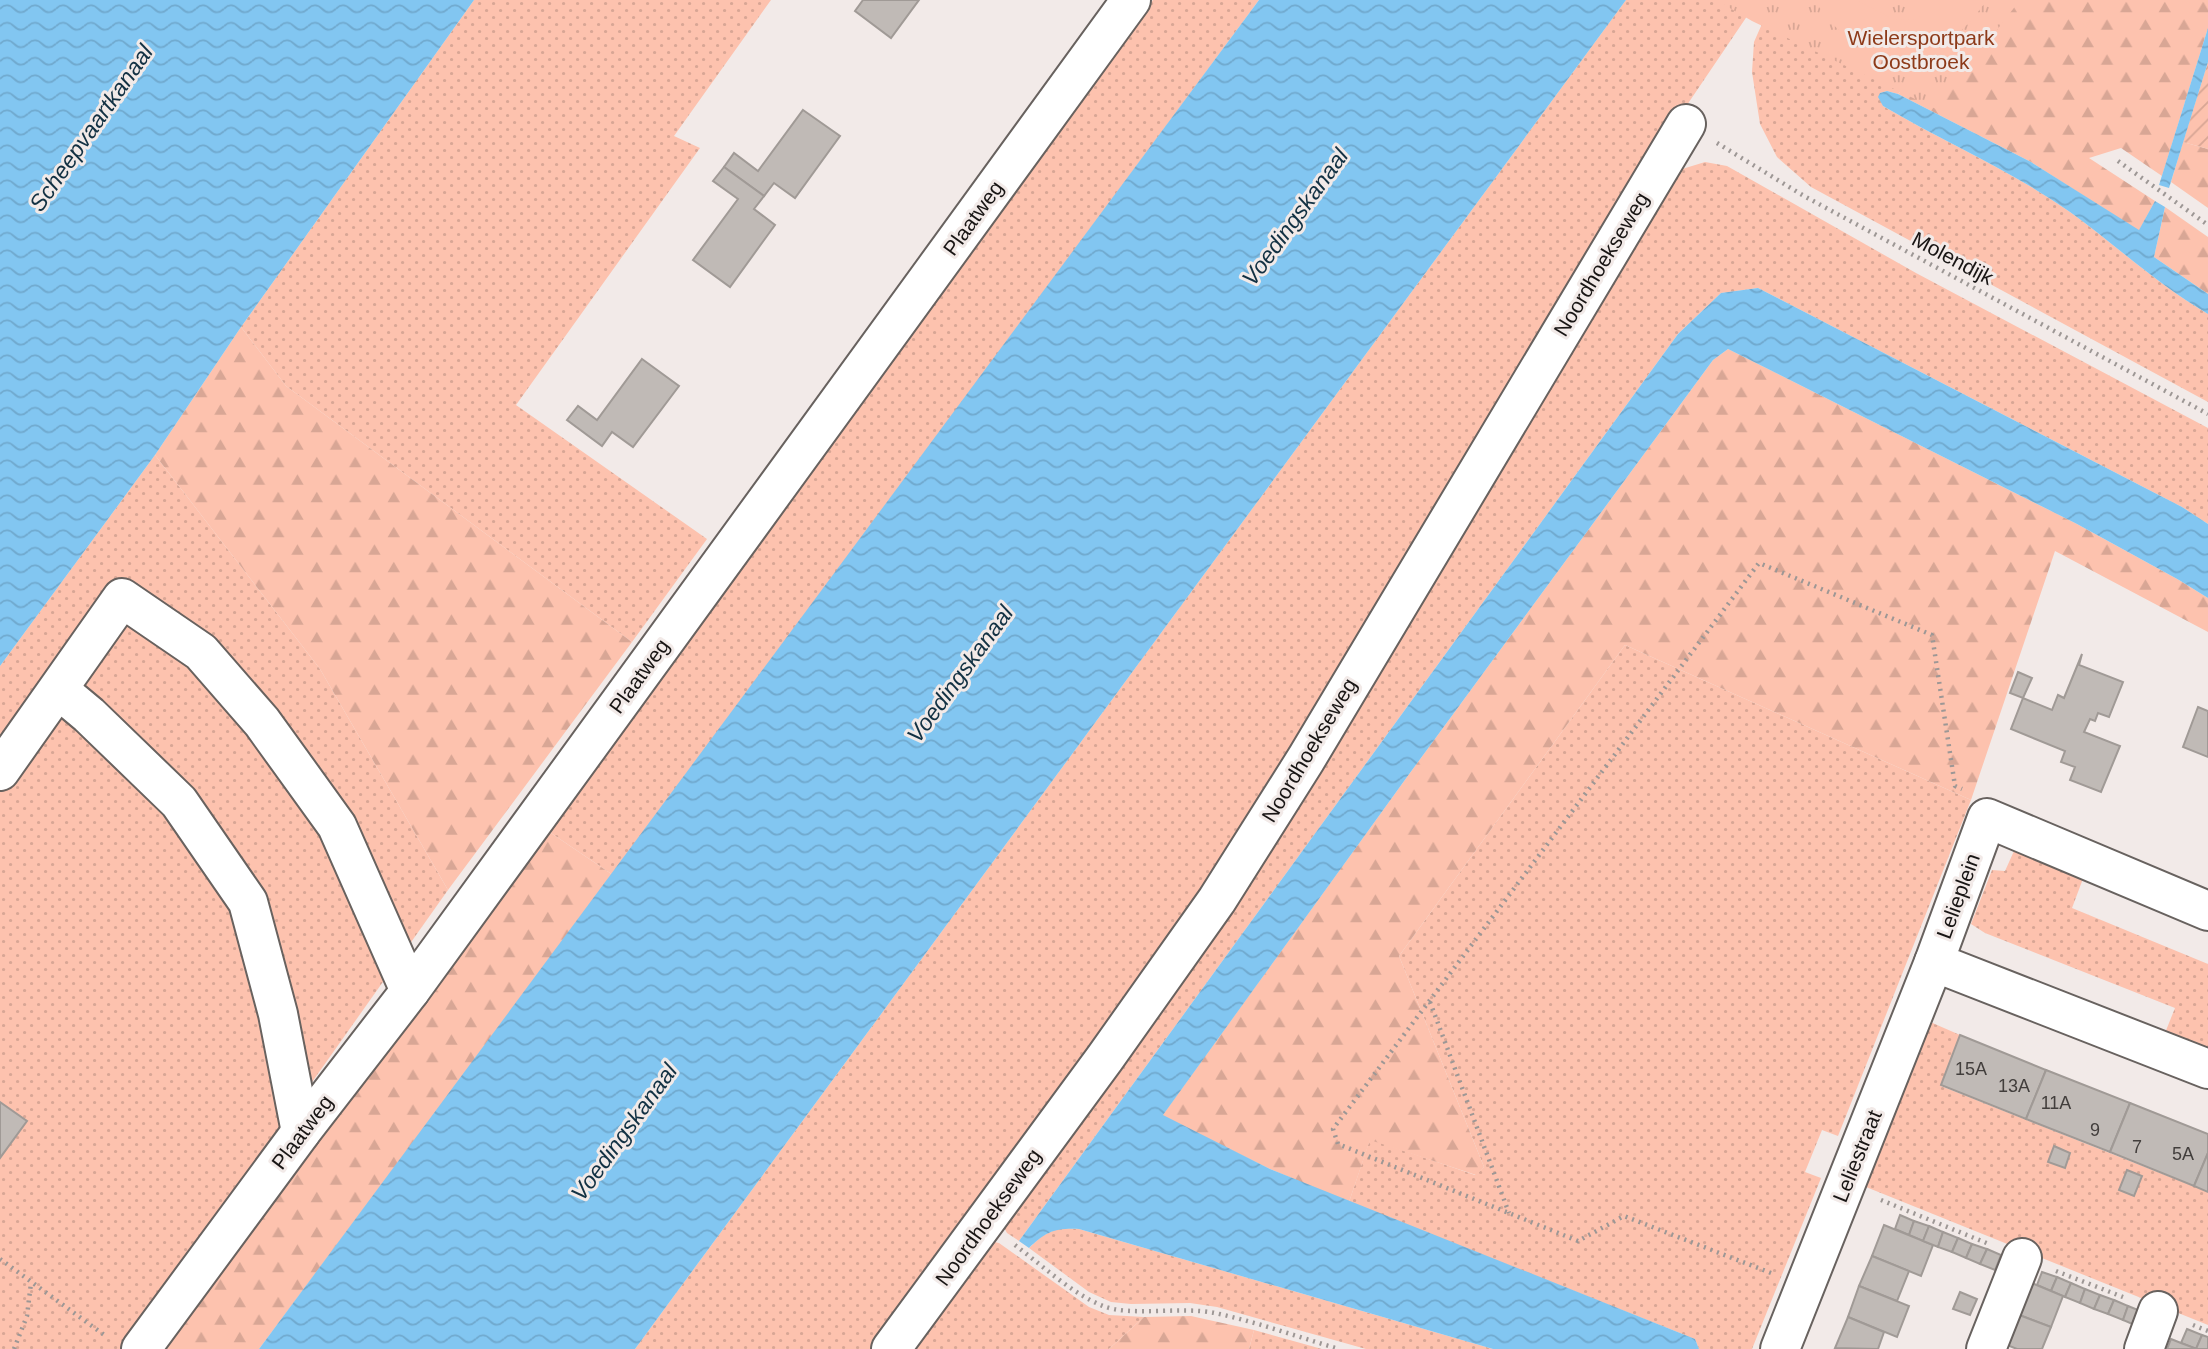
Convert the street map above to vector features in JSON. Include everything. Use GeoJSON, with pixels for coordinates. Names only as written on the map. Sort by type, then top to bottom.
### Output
{"type":"FeatureCollection","features":[{"type":"Feature","properties":{"kind":"street","name":"Plaatweg"},"geometry":{"type":"LineString","coordinates":[[128,1345],[301,1132],[410,990],[1131,0]]}},
{"type":"Feature","properties":{"kind":"street","name":"Noordhoekseweg"},"geometry":{"type":"LineString","coordinates":[[891,1349],[1105,1058],[1217,900],[1306,759],[1686,124]]}},
{"type":"Feature","properties":{"kind":"street"},"geometry":{"type":"LineString","coordinates":[[0,771],[122,598],[201,652],[262,722],[337,826],[410,990]]}},
{"type":"Feature","properties":{"kind":"street"},"geometry":{"type":"LineString","coordinates":[[59,690],[89,715],[179,802],[248,902],[278,1014],[301,1132]]}},
{"type":"Feature","properties":{"kind":"street"},"geometry":{"type":"LineString","coordinates":[[1987,818],[2208,911]]}},
{"type":"Feature","properties":{"kind":"street","name":"Lelieplein"},"geometry":{"type":"LineString","coordinates":[[1987,818],[1934,962],[2208,1069]]}},
{"type":"Feature","properties":{"kind":"street","name":"Leliestraat"},"geometry":{"type":"LineString","coordinates":[[1780,1349],[1934,962]]}},
{"type":"Feature","properties":{"kind":"street"},"geometry":{"type":"LineString","coordinates":[[1986,1349],[2022,1258]]}},
{"type":"Feature","properties":{"kind":"street"},"geometry":{"type":"LineString","coordinates":[[2144,1349],[2158,1311]]}},
{"type":"Feature","properties":{"kind":"path","name":"Molendijk"},"geometry":{"type":"LineString","coordinates":[[1686,124],[1804,196],[2208,414]]}},
{"type":"Feature","properties":{"kind":"path"},"geometry":{"type":"LineString","coordinates":[[2118,161],[2208,225]]}},
{"type":"Feature","properties":{"kind":"path"},"geometry":{"type":"LineString","coordinates":[[1805,1286],[1624,1216],[1578,1241],[1338,1144],[1333,1129],[1759,563],[1932,635],[1955,786],[1994,802],[1987,818]]}},
{"type":"Feature","properties":{"kind":"path"},"geometry":{"type":"LineString","coordinates":[[1430,1002],[1510,1214]]}},
{"type":"Feature","properties":{"kind":"path"},"geometry":{"type":"LineString","coordinates":[[0,1259],[31,1283],[128,1345]]}},
{"type":"Feature","properties":{"kind":"path"},"geometry":{"type":"LineString","coordinates":[[1044,1266],[1061,1281],[1106,1307],[1119,1310],[1180,1309],[1215,1313],[1339,1349]]}},
{"type":"Feature","properties":{"kind":"path"},"geometry":{"type":"LineString","coordinates":[[14,1349],[27,1316],[31,1283]]}},
{"type":"Feature","properties":{"kind":"green space"},"geometry":{"type":"Polygon","coordinates":[[[474,0],[771,0],[674,136],[700,148],[516,405],[707,539],[632,642],[286,386],[241,327],[474,0]]]}},
{"type":"Feature","properties":{"kind":"green space"},"geometry":{"type":"Polygon","coordinates":[[[1153,0],[1259,0],[613,875],[545,829],[1153,0]]]}},
{"type":"Feature","properties":{"kind":"green space"},"geometry":{"type":"Polygon","coordinates":[[[1626,0],[1758,0],[1664,139],[1224,868],[875,1349],[635,1349],[1626,0]]]}},
{"type":"Feature","properties":{"kind":"green space","name":"Wielersportpark Oostbroek"},"geometry":{"type":"Polygon","coordinates":[[[1716,0],[2020,0],[1936,109],[1752,21],[1716,0]]]}},
{"type":"Feature","properties":{"kind":"green space"},"geometry":{"type":"Polygon","coordinates":[[[1814,0],[1856,0],[1893,19],[1917,20],[1929,0],[1987,0],[1970,22],[1950,40],[1928,50],[1903,54],[1879,51],[1849,38],[1832,24],[1814,0]]]}},
{"type":"Feature","properties":{"kind":"green space"},"geometry":{"type":"Polygon","coordinates":[[[1987,0],[2208,0],[2208,28],[2162,176],[2121,148],[2089,158],[2155,201],[2139,231],[2031,162],[1898,94],[1968,25],[1987,0]]]}},
{"type":"Feature","properties":{"kind":"green space"},"geometry":{"type":"Polygon","coordinates":[[[1765,17],[1968,25],[1898,94],[1887,91],[1880,93],[1883,106],[2048,197],[2208,314],[2208,402],[1811,187],[1777,157],[1760,124],[1752,72],[1754,42],[1765,17]]]}},
{"type":"Feature","properties":{"kind":"green space"},"geometry":{"type":"Polygon","coordinates":[[[2208,62],[2208,149],[2183,142],[2208,62]]]}},
{"type":"Feature","properties":{"kind":"green space"},"geometry":{"type":"Polygon","coordinates":[[[2183,142],[2208,149],[2208,208],[2171,182],[2183,142]]]}},
{"type":"Feature","properties":{"kind":"green space"},"geometry":{"type":"Polygon","coordinates":[[[1705,162],[1727,166],[1916,273],[2208,428],[2208,524],[2182,507],[1758,288],[1721,293],[1678,334],[1019,1241],[1007,1233],[1000,1220],[1679,170],[1705,162]]]}},
{"type":"Feature","properties":{"kind":"green space"},"geometry":{"type":"Polygon","coordinates":[[[2165,207],[2208,237],[2208,294],[2154,257],[2165,207]]]}},
{"type":"Feature","properties":{"kind":"green space"},"geometry":{"type":"Polygon","coordinates":[[[241,327],[286,386],[632,642],[448,890],[320,669],[155,455],[241,327]]]}},
{"type":"Feature","properties":{"kind":"green space"},"geometry":{"type":"Polygon","coordinates":[[[1728,349],[2077,524],[2179,580],[2208,598],[2208,632],[2055,551],[1971,800],[1625,645],[1399,956],[1484,1167],[1476,1175],[1370,1140],[1349,1202],[1270,1169],[1162,1116],[1713,360],[1728,349]]]}},
{"type":"Feature","properties":{"kind":"green space"},"geometry":{"type":"Polygon","coordinates":[[[155,455],[320,669],[448,890],[123,1349],[0,1349],[0,666],[155,455]]]}},
{"type":"Feature","properties":{"kind":"green space"},"geometry":{"type":"Polygon","coordinates":[[[1625,645],[1971,800],[1838,1136],[1822,1130],[1805,1172],[1821,1178],[1752,1349],[1699,1349],[1695,1339],[1349,1202],[1370,1139],[1475,1175],[1484,1167],[1399,956],[1625,645]]]}},
{"type":"Feature","properties":{"kind":"green space"},"geometry":{"type":"Polygon","coordinates":[[[545,829],[613,875],[259,1349],[159,1349],[545,829]]]}},
{"type":"Feature","properties":{"kind":"green space"},"geometry":{"type":"Polygon","coordinates":[[[2014,851],[2084,876],[2072,908],[2208,964],[2208,1050],[2165,1033],[2175,1008],[1985,933],[1971,924],[1992,870],[2005,871],[2014,851]]]}},
{"type":"Feature","properties":{"kind":"green space"},"geometry":{"type":"Polygon","coordinates":[[[1928,1021],[1960,1035],[1941,1086],[2208,1192],[2208,1325],[1866,1187],[1928,1021]]]}},
{"type":"Feature","properties":{"kind":"green space"},"geometry":{"type":"Polygon","coordinates":[[[1059,1228],[1079,1229],[1493,1349],[1366,1349],[1217,1307],[1190,1303],[1111,1302],[1089,1292],[1029,1248],[1042,1236],[1059,1228]]]}},
{"type":"Feature","properties":{"kind":"green space"},"geometry":{"type":"Polygon","coordinates":[[[985,1240],[999,1243],[1089,1307],[1109,1315],[1144,1317],[1109,1349],[903,1349],[985,1240]]]}},
{"type":"Feature","properties":{"kind":"green space"},"geometry":{"type":"Polygon","coordinates":[[[1191,1316],[1254,1330],[1249,1349],[1109,1349],[1144,1317],[1191,1316]]]}},
{"type":"Feature","properties":{"kind":"green space"},"geometry":{"type":"Polygon","coordinates":[[[1254,1330],[1322,1349],[1249,1349],[1254,1330]]]}},
{"type":"Feature","properties":{"kind":"water","name":"Scheepvaartkanaal"},"geometry":{"type":"Polygon","coordinates":[[[0,0],[474,0],[241,327],[155,455],[0,666],[0,0]]]}},
{"type":"Feature","properties":{"kind":"water","name":"Voedingskanaal"},"geometry":{"type":"Polygon","coordinates":[[[1259,0],[1626,0],[635,1349],[259,1349],[1259,0]]]}},
{"type":"Feature","properties":{"kind":"water"},"geometry":{"type":"Polygon","coordinates":[[[2208,28],[2208,62],[2169,188],[2159,185],[2208,28]]]}},
{"type":"Feature","properties":{"kind":"water"},"geometry":{"type":"Polygon","coordinates":[[[1887,91],[1898,94],[2031,162],[2139,230],[2155,201],[2165,207],[2154,257],[2208,294],[2208,314],[2048,197],[1883,106],[1878,97],[1880,93],[1887,91]]]}},
{"type":"Feature","properties":{"kind":"water"},"geometry":{"type":"Polygon","coordinates":[[[1758,288],[2182,507],[2208,524],[2208,598],[2077,524],[1728,349],[1713,360],[1163,1115],[1270,1169],[1695,1339],[1699,1349],[1493,1349],[1079,1229],[1051,1232],[1029,1248],[1019,1241],[1678,334],[1721,293],[1758,288]]]}},
{"type":"Feature","properties":{"kind":"building"},"geometry":{"type":"Polygon","coordinates":[[[863,0],[919,0],[891,38],[855,11],[863,0]]]}},
{"type":"Feature","properties":{"kind":"building"},"geometry":{"type":"Polygon","coordinates":[[[803,110],[840,136],[795,198],[774,183],[764,196],[724,167],[734,153],[758,171],[803,110]]]}},
{"type":"Feature","properties":{"kind":"building"},"geometry":{"type":"Polygon","coordinates":[[[724,167],[764,196],[754,209],[775,225],[730,287],[693,260],[738,199],[713,181],[724,167]]]}},
{"type":"Feature","properties":{"kind":"building"},"geometry":{"type":"Polygon","coordinates":[[[642,359],[679,386],[633,447],[612,432],[602,446],[567,420],[578,406],[597,420],[642,359]]]}},
{"type":"Feature","properties":{"kind":"building"},"geometry":{"type":"Polygon","coordinates":[[[2082,654],[2079,665],[2123,682],[2109,717],[2098,713],[2095,721],[2090,719],[2084,732],[2120,746],[2101,792],[2070,780],[2075,767],[2061,762],[2065,751],[2011,729],[2023,698],[2052,710],[2058,695],[2064,698],[2082,654]]]}},
{"type":"Feature","properties":{"kind":"building"},"geometry":{"type":"Polygon","coordinates":[[[2018,672],[2032,678],[2023,698],[2010,693],[2018,672]]]}},
{"type":"Feature","properties":{"kind":"building"},"geometry":{"type":"Polygon","coordinates":[[[2198,707],[2208,711],[2208,757],[2183,747],[2198,707]]]}},
{"type":"Feature","properties":{"kind":"building"},"geometry":{"type":"Polygon","coordinates":[[[1960,1035],[2046,1070],[2026,1119],[1941,1085],[1960,1035]]]}},
{"type":"Feature","properties":{"kind":"building"},"geometry":{"type":"Polygon","coordinates":[[[2046,1070],[2130,1103],[2110,1152],[2026,1119],[2046,1070]]]}},
{"type":"Feature","properties":{"kind":"building"},"geometry":{"type":"Polygon","coordinates":[[[0,1102],[27,1121],[0,1158],[0,1102]]]}},
{"type":"Feature","properties":{"kind":"building"},"geometry":{"type":"Polygon","coordinates":[[[2130,1103],[2208,1134],[2208,1153],[2194,1186],[2110,1152],[2130,1103]]]}},
{"type":"Feature","properties":{"kind":"building"},"geometry":{"type":"Polygon","coordinates":[[[2054,1146],[2070,1153],[2065,1168],[2048,1162],[2054,1146]]]}},
{"type":"Feature","properties":{"kind":"building"},"geometry":{"type":"Polygon","coordinates":[[[2208,1153],[2208,1192],[2194,1186],[2208,1153]]]}},
{"type":"Feature","properties":{"kind":"building"},"geometry":{"type":"Polygon","coordinates":[[[2127,1170],[2142,1176],[2134,1196],[2119,1190],[2127,1170]]]}},
{"type":"Feature","properties":{"kind":"building"},"geometry":{"type":"Polygon","coordinates":[[[1900,1215],[1914,1221],[1909,1235],[1895,1229],[1900,1215]]]}},
{"type":"Feature","properties":{"kind":"building"},"geometry":{"type":"Polygon","coordinates":[[[1914,1221],[1929,1226],[1923,1241],[1909,1235],[1914,1221]]]}},
{"type":"Feature","properties":{"kind":"building"},"geometry":{"type":"Polygon","coordinates":[[[1884,1225],[1933,1245],[1921,1276],[1872,1256],[1884,1225]]]}},
{"type":"Feature","properties":{"kind":"building"},"geometry":{"type":"Polygon","coordinates":[[[1929,1226],[1943,1232],[1938,1247],[1923,1241],[1929,1226]]]}},
{"type":"Feature","properties":{"kind":"building"},"geometry":{"type":"Polygon","coordinates":[[[1943,1232],[1958,1238],[1952,1252],[1938,1247],[1943,1232]]]}},
{"type":"Feature","properties":{"kind":"building"},"geometry":{"type":"Polygon","coordinates":[[[1958,1238],[1972,1244],[1966,1258],[1952,1252],[1958,1238]]]}},
{"type":"Feature","properties":{"kind":"building"},"geometry":{"type":"Polygon","coordinates":[[[1972,1244],[1987,1249],[1980,1264],[1966,1258],[1972,1244]]]}},
{"type":"Feature","properties":{"kind":"building"},"geometry":{"type":"Polygon","coordinates":[[[1987,1249],[2001,1255],[1995,1270],[1980,1264],[1987,1249]]]}},
{"type":"Feature","properties":{"kind":"building"},"geometry":{"type":"Polygon","coordinates":[[[1872,1256],[1909,1271],[1897,1301],[1859,1286],[1872,1256]]]}},
{"type":"Feature","properties":{"kind":"building"},"geometry":{"type":"Polygon","coordinates":[[[2042,1272],[2057,1277],[2051,1291],[2037,1285],[2042,1272]]]}},
{"type":"Feature","properties":{"kind":"building"},"geometry":{"type":"Polygon","coordinates":[[[2057,1277],[2071,1283],[2065,1297],[2051,1291],[2057,1277]]]}},
{"type":"Feature","properties":{"kind":"building"},"geometry":{"type":"Polygon","coordinates":[[[2027,1281],[2063,1296],[2051,1327],[2014,1313],[2027,1281]]]}},
{"type":"Feature","properties":{"kind":"building"},"geometry":{"type":"Polygon","coordinates":[[[2071,1283],[2085,1289],[2080,1303],[2065,1297],[2071,1283]]]}},
{"type":"Feature","properties":{"kind":"building"},"geometry":{"type":"Polygon","coordinates":[[[1859,1286],[1909,1306],[1897,1337],[1848,1317],[1859,1286]]]}},
{"type":"Feature","properties":{"kind":"building"},"geometry":{"type":"Polygon","coordinates":[[[2085,1289],[2100,1295],[2094,1309],[2080,1303],[2085,1289]]]}},
{"type":"Feature","properties":{"kind":"building"},"geometry":{"type":"Polygon","coordinates":[[[1960,1292],[1977,1299],[1970,1315],[1953,1309],[1960,1292]]]}},
{"type":"Feature","properties":{"kind":"building"},"geometry":{"type":"Polygon","coordinates":[[[2100,1295],[2114,1300],[2108,1314],[2094,1309],[2100,1295]]]}},
{"type":"Feature","properties":{"kind":"building"},"geometry":{"type":"Polygon","coordinates":[[[2114,1300],[2128,1306],[2123,1320],[2108,1314],[2114,1300]]]}},
{"type":"Feature","properties":{"kind":"building"},"geometry":{"type":"Polygon","coordinates":[[[2128,1306],[2143,1312],[2137,1326],[2123,1320],[2128,1306]]]}},
{"type":"Feature","properties":{"kind":"building"},"geometry":{"type":"Polygon","coordinates":[[[2014,1313],[2051,1327],[2042,1349],[2017,1349],[2002,1343],[2014,1313]]]}},
{"type":"Feature","properties":{"kind":"building"},"geometry":{"type":"Polygon","coordinates":[[[1848,1317],[1884,1332],[1878,1349],[1835,1348],[1848,1317]]]}},
{"type":"Feature","properties":{"kind":"building"},"geometry":{"type":"Polygon","coordinates":[[[2187,1329],[2202,1335],[2196,1349],[2181,1343],[2187,1329]]]}},
{"type":"Feature","properties":{"kind":"building"},"geometry":{"type":"Polygon","coordinates":[[[2202,1335],[2208,1337],[2208,1349],[2196,1349],[2202,1335]]]}},
{"type":"Feature","properties":{"kind":"building"},"geometry":{"type":"Polygon","coordinates":[[[2171,1339],[2181,1343],[2197,1349],[2167,1349],[2171,1339]]]}}]}
